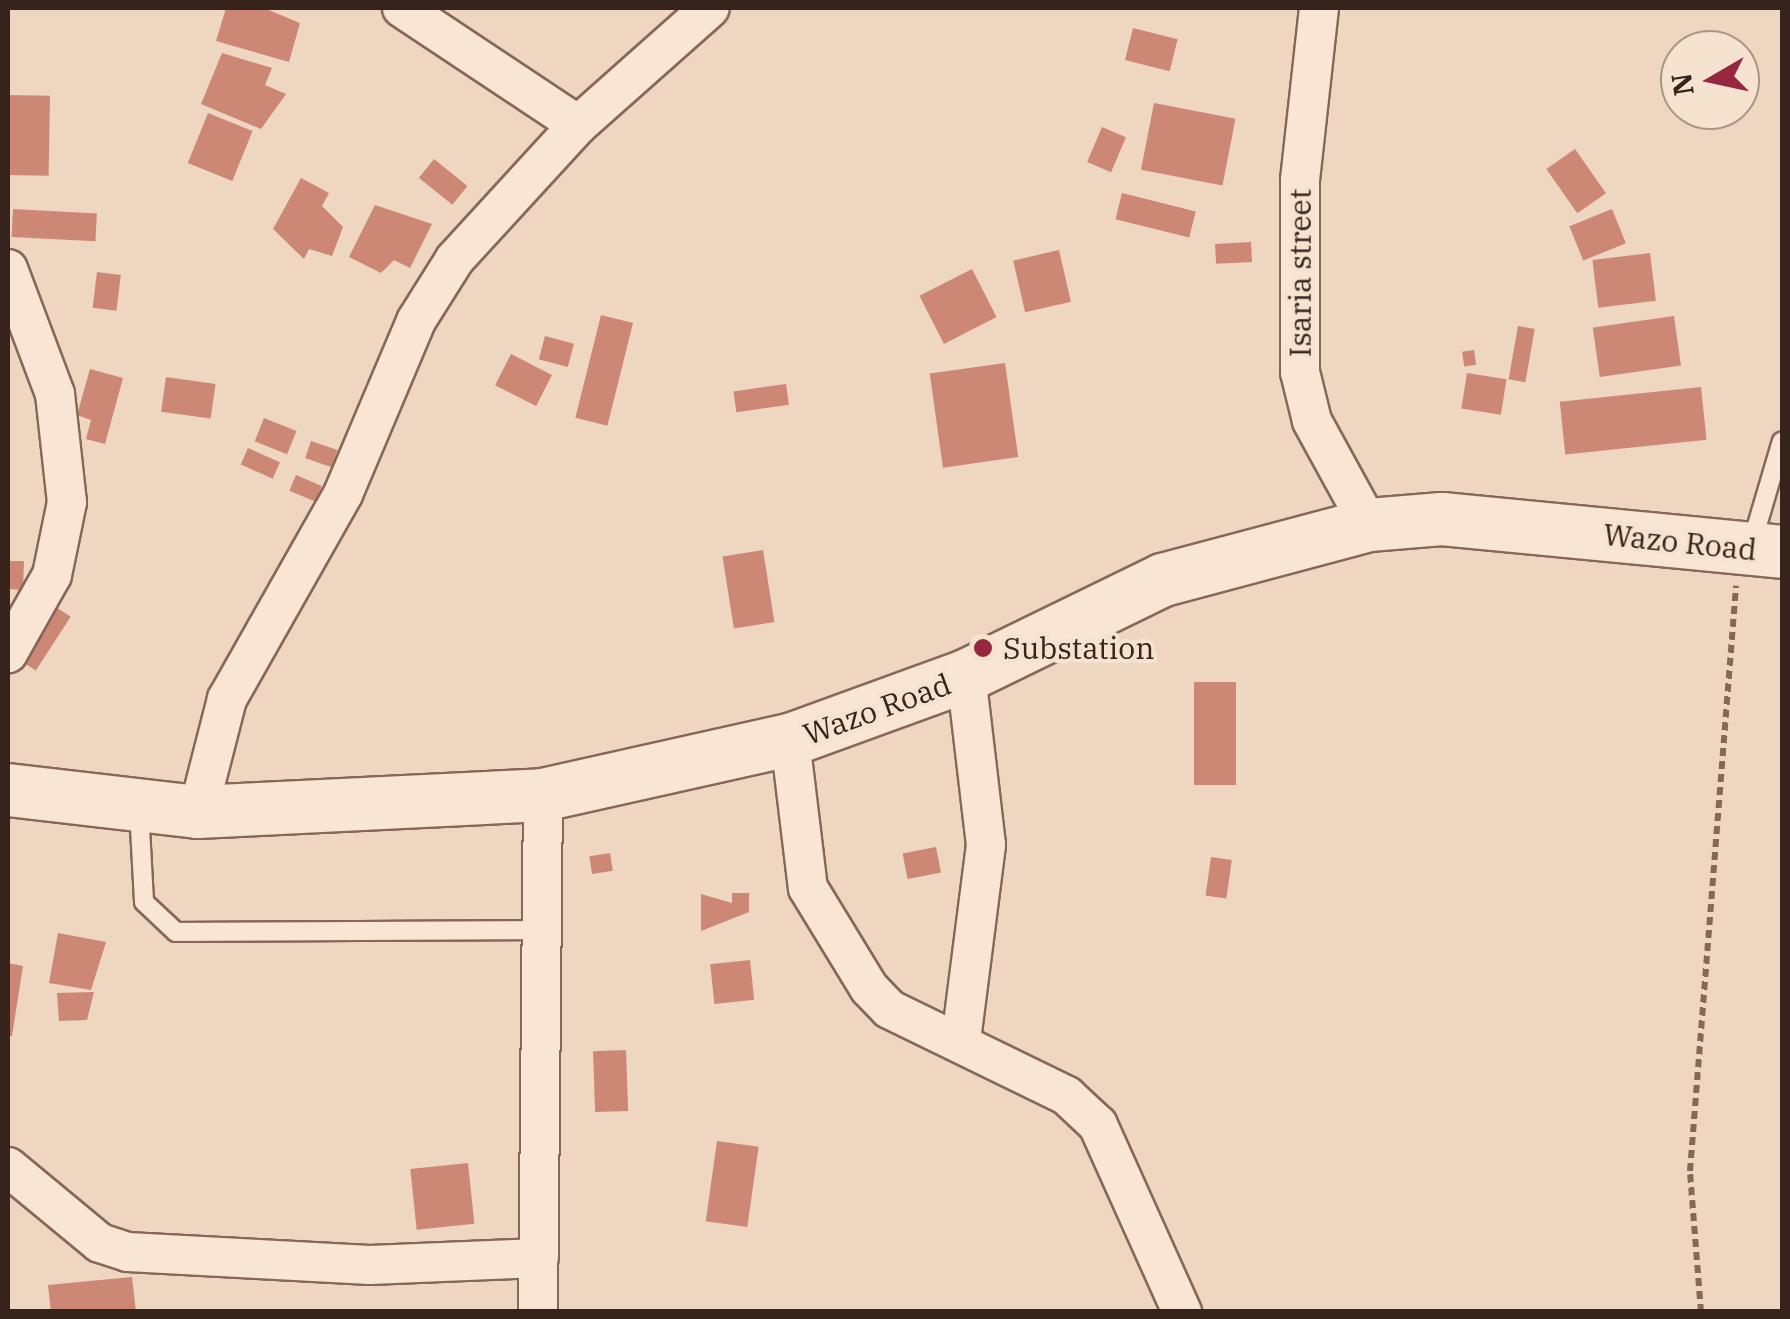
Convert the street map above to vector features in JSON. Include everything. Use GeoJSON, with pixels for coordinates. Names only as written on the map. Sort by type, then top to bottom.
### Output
{"type":"FeatureCollection","features":[{"type":"Feature","properties":{"kind":"main road","name":"Wazo Road"},"geometry":{"type":"LineString","coordinates":[[8,790],[198,812],[543,795],[790,740],[966,676],[1163,580],[1369,525],[1442,519],[1756,551]]}},
{"type":"Feature","properties":{"kind":"street"},"geometry":{"type":"LineString","coordinates":[[402,8],[578,126]]}},
{"type":"Feature","properties":{"kind":"street"},"geometry":{"type":"LineString","coordinates":[[198,812],[227,698],[343,494],[416,321],[455,259],[578,126],[710,8]]}},
{"type":"Feature","properties":{"kind":"street","name":"Isaria street"},"geometry":{"type":"LineString","coordinates":[[1320,8],[1300,180],[1300,372],[1312,421],[1369,525]]}},
{"type":"Feature","properties":{"kind":"street"},"geometry":{"type":"LineString","coordinates":[[8,269],[55,394],[67,502],[52,575],[8,653]]}},
{"type":"Feature","properties":{"kind":"street"},"geometry":{"type":"LineString","coordinates":[[961,1040],[986,846],[966,676]]}},
{"type":"Feature","properties":{"kind":"street"},"geometry":{"type":"LineString","coordinates":[[790,740],[808,888],[889,1008],[961,1040],[1067,1096],[1098,1125],[1182,1312]]}},
{"type":"Feature","properties":{"kind":"street"},"geometry":{"type":"LineString","coordinates":[[538,1312],[543,795]]}},
{"type":"Feature","properties":{"kind":"street"},"geometry":{"type":"LineString","coordinates":[[8,1167],[100,1243],[128,1252],[370,1265],[538,1258]]}},
{"type":"Feature","properties":{"kind":"lane"},"geometry":{"type":"LineString","coordinates":[[1756,551],[1782,441]]}},
{"type":"Feature","properties":{"kind":"lane"},"geometry":{"type":"LineString","coordinates":[[139,805],[144,902],[176,932],[541,930]]}},
{"type":"Feature","properties":{"kind":"path"},"geometry":{"type":"LineString","coordinates":[[1701,1312],[1690,1171],[1736,659],[1756,551]]}},
{"type":"Feature","properties":{"kind":"building"},"geometry":{"type":"Polygon","coordinates":[[[226,8],[264,8],[300,23],[289,62],[216,41],[226,8]]]}},
{"type":"Feature","properties":{"kind":"building"},"geometry":{"type":"Polygon","coordinates":[[[1133,28],[1178,39],[1170,71],[1125,60],[1133,28]]]}},
{"type":"Feature","properties":{"kind":"building"},"geometry":{"type":"Polygon","coordinates":[[[222,53],[272,68],[265,85],[286,94],[261,129],[201,104],[222,53]]]}},
{"type":"Feature","properties":{"kind":"building"},"geometry":{"type":"Polygon","coordinates":[[[8,95],[50,96],[49,176],[8,175],[8,95]]]}},
{"type":"Feature","properties":{"kind":"building"},"geometry":{"type":"Polygon","coordinates":[[[1154,103],[1235,119],[1223,186],[1141,170],[1154,103]]]}},
{"type":"Feature","properties":{"kind":"building"},"geometry":{"type":"Polygon","coordinates":[[[208,113],[253,131],[232,181],[188,163],[208,113]]]}},
{"type":"Feature","properties":{"kind":"building"},"geometry":{"type":"Polygon","coordinates":[[[1102,127],[1126,137],[1111,172],[1087,162],[1102,127]]]}},
{"type":"Feature","properties":{"kind":"building"},"geometry":{"type":"Polygon","coordinates":[[[1575,149],[1606,193],[1577,213],[1546,169],[1575,149]]]}},
{"type":"Feature","properties":{"kind":"building"},"geometry":{"type":"Polygon","coordinates":[[[434,159],[467,186],[452,205],[419,178],[434,159]]]}},
{"type":"Feature","properties":{"kind":"building"},"geometry":{"type":"Polygon","coordinates":[[[301,178],[329,193],[322,206],[343,227],[332,256],[309,249],[304,259],[273,229],[301,178]]]}},
{"type":"Feature","properties":{"kind":"building"},"geometry":{"type":"Polygon","coordinates":[[[1122,193],[1196,211],[1189,238],[1115,219],[1122,193]]]}},
{"type":"Feature","properties":{"kind":"building"},"geometry":{"type":"Polygon","coordinates":[[[375,205],[432,224],[410,268],[394,260],[381,273],[349,257],[375,205]]]}},
{"type":"Feature","properties":{"kind":"building"},"geometry":{"type":"Polygon","coordinates":[[[13,209],[97,213],[95,241],[12,237],[13,209]]]}},
{"type":"Feature","properties":{"kind":"building"},"geometry":{"type":"Polygon","coordinates":[[[1612,209],[1626,243],[1583,261],[1569,226],[1612,209]]]}},
{"type":"Feature","properties":{"kind":"building"},"geometry":{"type":"Polygon","coordinates":[[[1251,242],[1252,262],[1216,264],[1215,244],[1251,242]]]}},
{"type":"Feature","properties":{"kind":"building"},"geometry":{"type":"Polygon","coordinates":[[[1059,250],[1071,302],[1025,312],[1013,261],[1059,250]]]}},
{"type":"Feature","properties":{"kind":"building"},"geometry":{"type":"Polygon","coordinates":[[[1650,253],[1656,301],[1598,308],[1592,260],[1650,253]]]}},
{"type":"Feature","properties":{"kind":"building"},"geometry":{"type":"Polygon","coordinates":[[[972,269],[997,317],[944,344],[919,296],[972,269]]]}},
{"type":"Feature","properties":{"kind":"building"},"geometry":{"type":"Polygon","coordinates":[[[97,272],[121,275],[116,311],[93,308],[97,272]]]}},
{"type":"Feature","properties":{"kind":"building"},"geometry":{"type":"Polygon","coordinates":[[[601,315],[633,323],[607,426],[575,418],[601,315]]]}},
{"type":"Feature","properties":{"kind":"building"},"geometry":{"type":"Polygon","coordinates":[[[1674,316],[1681,366],[1600,377],[1593,327],[1674,316]]]}},
{"type":"Feature","properties":{"kind":"building"},"geometry":{"type":"Polygon","coordinates":[[[1518,326],[1535,329],[1525,382],[1509,379],[1518,326]]]}},
{"type":"Feature","properties":{"kind":"building"},"geometry":{"type":"Polygon","coordinates":[[[545,336],[574,344],[568,367],[539,359],[545,336]]]}},
{"type":"Feature","properties":{"kind":"building"},"geometry":{"type":"Polygon","coordinates":[[[1474,350],[1476,365],[1464,367],[1462,352],[1474,350]]]}},
{"type":"Feature","properties":{"kind":"building"},"geometry":{"type":"Polygon","coordinates":[[[511,354],[552,375],[536,406],[495,385],[511,354]]]}},
{"type":"Feature","properties":{"kind":"building"},"geometry":{"type":"Polygon","coordinates":[[[1005,363],[1018,457],[943,468],[930,374],[1005,363]]]}},
{"type":"Feature","properties":{"kind":"building"},"geometry":{"type":"Polygon","coordinates":[[[90,369],[123,378],[105,444],[86,439],[91,420],[77,415],[90,369]]]}},
{"type":"Feature","properties":{"kind":"building"},"geometry":{"type":"Polygon","coordinates":[[[1467,373],[1507,379],[1501,415],[1461,409],[1467,373]]]}},
{"type":"Feature","properties":{"kind":"building"},"geometry":{"type":"Polygon","coordinates":[[[166,377],[216,384],[211,419],[161,412],[166,377]]]}},
{"type":"Feature","properties":{"kind":"building"},"geometry":{"type":"Polygon","coordinates":[[[786,384],[789,405],[736,412],[734,391],[786,384]]]}},
{"type":"Feature","properties":{"kind":"building"},"geometry":{"type":"Polygon","coordinates":[[[1701,387],[1707,440],[1565,455],[1560,402],[1701,387]]]}},
{"type":"Feature","properties":{"kind":"building"},"geometry":{"type":"Polygon","coordinates":[[[264,418],[296,431],[287,454],[255,441],[264,418]]]}},
{"type":"Feature","properties":{"kind":"building"},"geometry":{"type":"Polygon","coordinates":[[[311,441],[337,450],[332,467],[305,458],[311,441]]]}},
{"type":"Feature","properties":{"kind":"building"},"geometry":{"type":"Polygon","coordinates":[[[248,448],[280,462],[273,479],[241,464],[248,448]]]}},
{"type":"Feature","properties":{"kind":"building"},"geometry":{"type":"Polygon","coordinates":[[[296,475],[322,486],[315,502],[289,491],[296,475]]]}},
{"type":"Feature","properties":{"kind":"building"},"geometry":{"type":"Polygon","coordinates":[[[763,550],[774,622],[734,629],[723,556],[763,550]]]}},
{"type":"Feature","properties":{"kind":"building"},"geometry":{"type":"Polygon","coordinates":[[[8,561],[24,561],[23,590],[8,589],[8,561]]]}},
{"type":"Feature","properties":{"kind":"building"},"geometry":{"type":"Polygon","coordinates":[[[22,591],[8,643],[8,614],[22,591]]]}},
{"type":"Feature","properties":{"kind":"building"},"geometry":{"type":"Polygon","coordinates":[[[48,602],[71,617],[36,670],[13,656],[48,602]]]}},
{"type":"Feature","properties":{"kind":"building"},"geometry":{"type":"Polygon","coordinates":[[[1194,682],[1236,682],[1236,785],[1194,785],[1194,682]]]}},
{"type":"Feature","properties":{"kind":"building"},"geometry":{"type":"Polygon","coordinates":[[[936,847],[941,873],[908,879],[903,853],[936,847]]]}},
{"type":"Feature","properties":{"kind":"building"},"geometry":{"type":"Polygon","coordinates":[[[610,853],[613,871],[592,874],[589,856],[610,853]]]}},
{"type":"Feature","properties":{"kind":"building"},"geometry":{"type":"Polygon","coordinates":[[[1211,857],[1232,860],[1226,899],[1206,896],[1211,857]]]}},
{"type":"Feature","properties":{"kind":"building"},"geometry":{"type":"Polygon","coordinates":[[[732,893],[749,893],[749,912],[701,931],[701,894],[732,903],[732,893]]]}},
{"type":"Feature","properties":{"kind":"building"},"geometry":{"type":"Polygon","coordinates":[[[58,933],[106,942],[91,990],[49,983],[58,933]]]}},
{"type":"Feature","properties":{"kind":"building"},"geometry":{"type":"Polygon","coordinates":[[[750,960],[754,1000],[714,1004],[710,964],[750,960]]]}},
{"type":"Feature","properties":{"kind":"building"},"geometry":{"type":"Polygon","coordinates":[[[8,963],[23,966],[12,1036],[8,1036],[8,963]]]}},
{"type":"Feature","properties":{"kind":"building"},"geometry":{"type":"Polygon","coordinates":[[[94,992],[87,1020],[59,1021],[57,993],[94,992]]]}},
{"type":"Feature","properties":{"kind":"building"},"geometry":{"type":"Polygon","coordinates":[[[626,1050],[628,1111],[595,1112],[593,1051],[626,1050]]]}},
{"type":"Feature","properties":{"kind":"building"},"geometry":{"type":"Polygon","coordinates":[[[717,1141],[759,1147],[747,1227],[706,1221],[717,1141]]]}},
{"type":"Feature","properties":{"kind":"building"},"geometry":{"type":"Polygon","coordinates":[[[468,1163],[474,1224],[417,1230],[410,1169],[468,1163]]]}},
{"type":"Feature","properties":{"kind":"building"},"geometry":{"type":"Polygon","coordinates":[[[132,1277],[136,1312],[51,1312],[48,1285],[132,1277]]]}},
{"type":"Feature","properties":{"kind":"place","name":"Substation"},"geometry":{"type":"Point","coordinates":[983,648]}}]}
